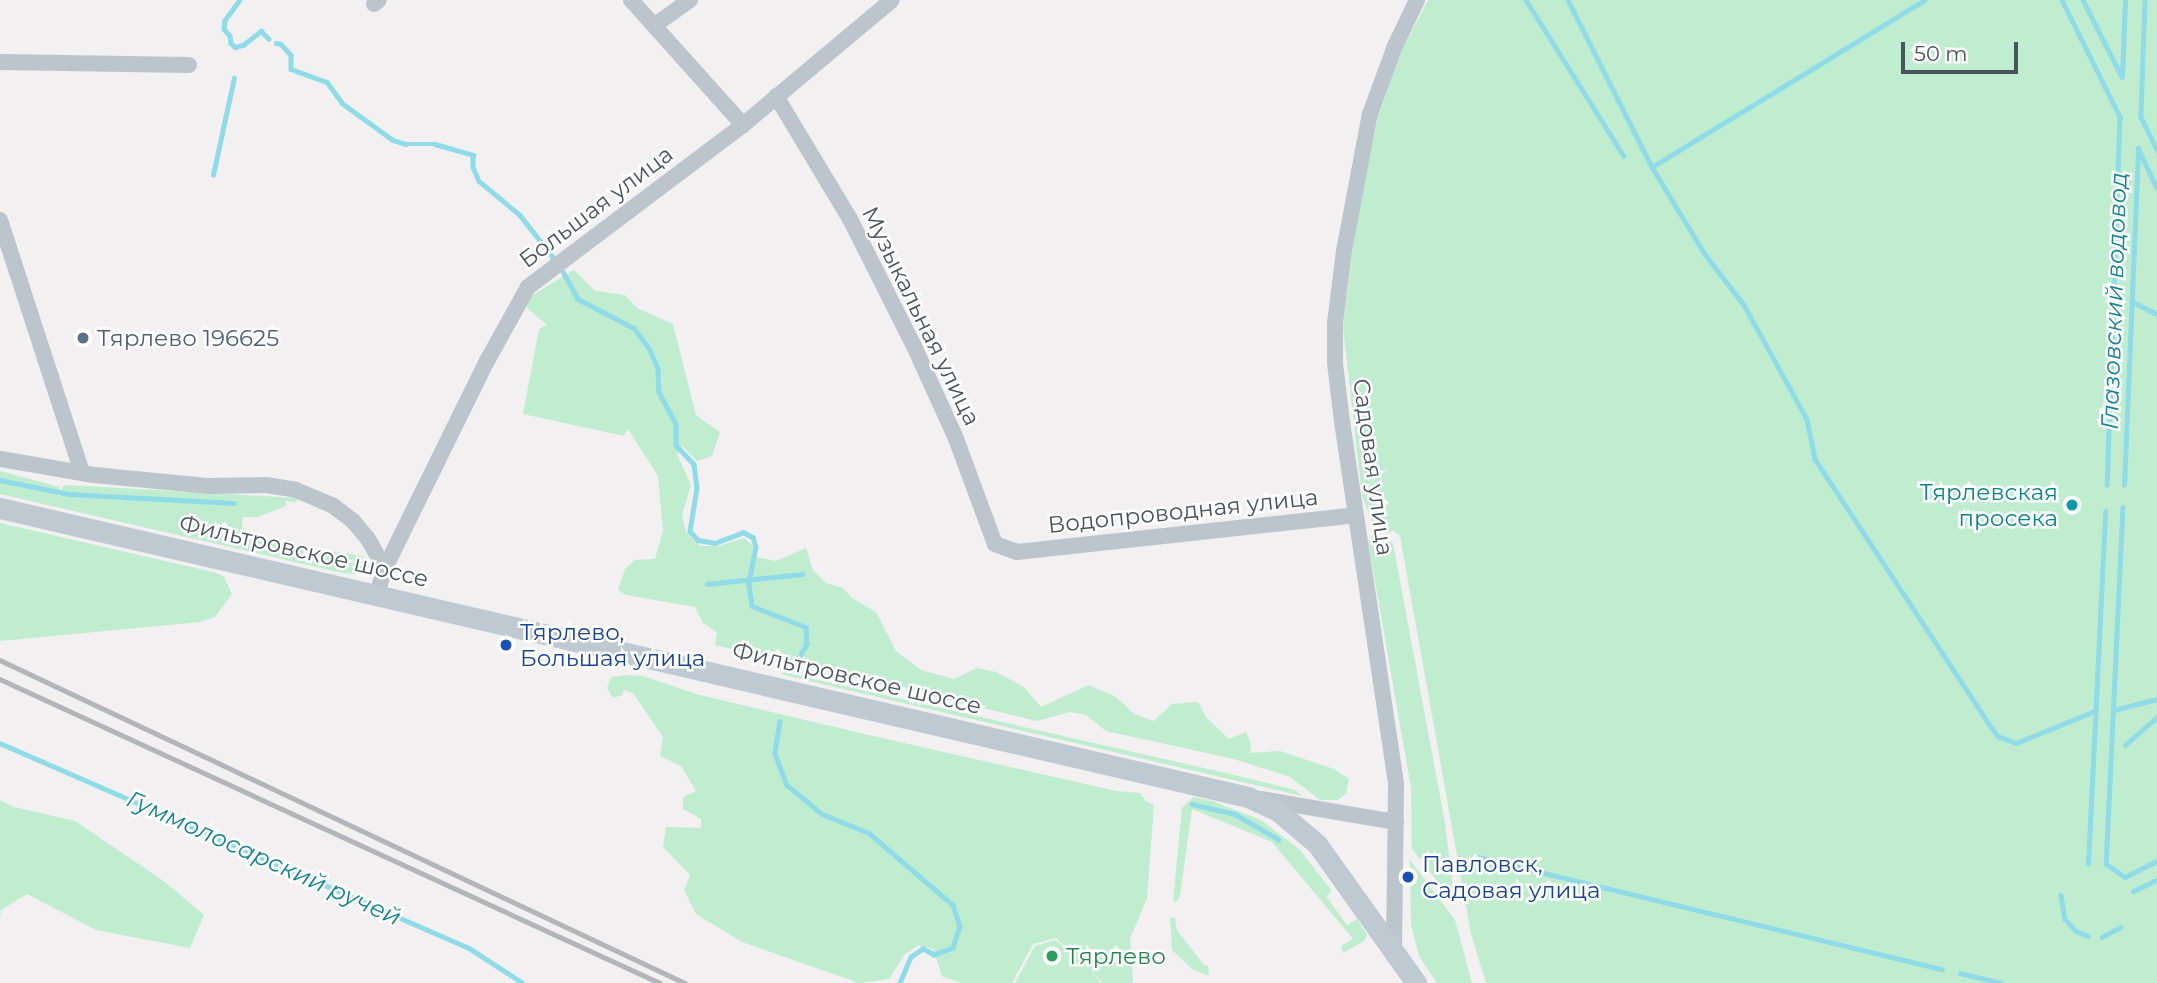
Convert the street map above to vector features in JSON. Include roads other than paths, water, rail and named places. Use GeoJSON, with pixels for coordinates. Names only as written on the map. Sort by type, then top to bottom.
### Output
{"type":"FeatureCollection","features":[{"type":"Feature","properties":{"kind":"main road","name":"Фильтровское шоссе"},"geometry":{"type":"LineString","coordinates":[[0,508],[1248,797],[1278,811],[1309,836],[1416,983]]}},
{"type":"Feature","properties":{"kind":"street"},"geometry":{"type":"LineString","coordinates":[[631,0],[743,125]]}},
{"type":"Feature","properties":{"kind":"street"},"geometry":{"type":"LineString","coordinates":[[655,24],[690,0]]}},
{"type":"Feature","properties":{"kind":"street","name":"Большая улица"},"geometry":{"type":"LineString","coordinates":[[377,594],[385,568],[506,323],[528,287],[743,125],[892,0]]}},
{"type":"Feature","properties":{"kind":"street","name":"Садовая улица"},"geometry":{"type":"LineString","coordinates":[[1394,951],[1396,783],[1335,363],[1339,287],[1370,114],[1395,46],[1417,0]]}},
{"type":"Feature","properties":{"kind":"street"},"geometry":{"type":"LineString","coordinates":[[0,62],[189,65]]}},
{"type":"Feature","properties":{"kind":"street","name":"Музыкальная улица"},"geometry":{"type":"LineString","coordinates":[[776,96],[850,219],[912,344],[955,436],[991,537],[1001,548],[1017,552]]}},
{"type":"Feature","properties":{"kind":"street"},"geometry":{"type":"LineString","coordinates":[[0,220],[82,473]]}},
{"type":"Feature","properties":{"kind":"street"},"geometry":{"type":"LineString","coordinates":[[0,459],[82,473],[209,486],[266,485],[296,490],[332,505],[353,521],[368,539],[385,568]]}},
{"type":"Feature","properties":{"kind":"street","name":"Водопроводная улица"},"geometry":{"type":"LineString","coordinates":[[1017,552],[1355,515]]}},
{"type":"Feature","properties":{"kind":"street"},"geometry":{"type":"LineString","coordinates":[[1248,797],[1288,801],[1396,822]]}},
{"type":"Feature","properties":{"kind":"waterway"},"geometry":{"type":"LineString","coordinates":[[240,0],[225,21],[224,29],[230,36],[231,43],[235,47],[243,45],[261,31],[269,39]]}},
{"type":"Feature","properties":{"kind":"waterway"},"geometry":{"type":"LineString","coordinates":[[1526,0],[1624,156]]}},
{"type":"Feature","properties":{"kind":"waterway"},"geometry":{"type":"LineString","coordinates":[[1568,0],[1652,167],[1705,254],[1744,305],[1807,419],[1815,459],[1992,728],[1998,736],[2016,743],[2095,711]]}},
{"type":"Feature","properties":{"kind":"waterway"},"geometry":{"type":"LineString","coordinates":[[1652,167],[1924,0]]}},
{"type":"Feature","properties":{"kind":"waterway","name":"Глазовский водовод"},"geometry":{"type":"LineString","coordinates":[[2062,0],[2120,117],[2107,485]]}},
{"type":"Feature","properties":{"kind":"waterway"},"geometry":{"type":"LineString","coordinates":[[2083,0],[2122,77]]}},
{"type":"Feature","properties":{"kind":"waterway","name":"Глазовский водовод"},"geometry":{"type":"LineString","coordinates":[[2122,76],[2125,0]]}},
{"type":"Feature","properties":{"kind":"waterway"},"geometry":{"type":"LineString","coordinates":[[2145,0],[2141,117],[2157,150]]}},
{"type":"Feature","properties":{"kind":"waterway"},"geometry":{"type":"LineString","coordinates":[[276,43],[281,44],[291,55],[291,69],[327,82],[342,103],[393,140],[405,144],[435,144],[473,155],[473,167],[479,181],[520,215],[556,261]]}},
{"type":"Feature","properties":{"kind":"waterway"},"geometry":{"type":"LineString","coordinates":[[213,175],[234,78]]}},
{"type":"Feature","properties":{"kind":"waterway"},"geometry":{"type":"LineString","coordinates":[[2138,148],[2157,188]]}},
{"type":"Feature","properties":{"kind":"waterway"},"geometry":{"type":"LineString","coordinates":[[2124,485],[2138,148]]}},
{"type":"Feature","properties":{"kind":"waterway"},"geometry":{"type":"LineString","coordinates":[[561,268],[578,299],[634,328],[649,348],[658,368],[659,392],[676,424],[676,445],[694,464],[697,488],[690,531],[698,540],[715,543],[743,532],[753,537],[756,547],[749,584],[752,606],[806,627],[807,644],[797,661]]}},
{"type":"Feature","properties":{"kind":"waterway"},"geometry":{"type":"LineString","coordinates":[[2133,302],[2157,314]]}},
{"type":"Feature","properties":{"kind":"waterway"},"geometry":{"type":"LineString","coordinates":[[0,480],[69,494],[234,503]]}},
{"type":"Feature","properties":{"kind":"waterway"},"geometry":{"type":"LineString","coordinates":[[2123,507],[2106,864],[2125,877],[2157,861]]}},
{"type":"Feature","properties":{"kind":"waterway","name":"Глазовский водовод"},"geometry":{"type":"LineString","coordinates":[[2088,864],[2105,511]]}},
{"type":"Feature","properties":{"kind":"waterway"},"geometry":{"type":"LineString","coordinates":[[707,584],[802,574]]}},
{"type":"Feature","properties":{"kind":"waterway"},"geometry":{"type":"LineString","coordinates":[[2114,710],[2157,699]]}},
{"type":"Feature","properties":{"kind":"waterway"},"geometry":{"type":"LineString","coordinates":[[2125,745],[2157,717]]}},
{"type":"Feature","properties":{"kind":"waterway"},"geometry":{"type":"LineString","coordinates":[[780,721],[775,754],[787,785],[822,814],[869,833],[953,905],[960,926],[953,948],[934,955],[923,949],[911,957],[900,983]]}},
{"type":"Feature","properties":{"kind":"waterway","name":"Гуммолосарский ручей"},"geometry":{"type":"LineString","coordinates":[[0,743],[469,948],[523,983]]}},
{"type":"Feature","properties":{"kind":"waterway"},"geometry":{"type":"LineString","coordinates":[[1192,804],[1235,814],[1278,839]]}},
{"type":"Feature","properties":{"kind":"waterway"},"geometry":{"type":"LineString","coordinates":[[1478,857],[1942,969]]}},
{"type":"Feature","properties":{"kind":"waterway"},"geometry":{"type":"LineString","coordinates":[[2133,891],[2157,880]]}},
{"type":"Feature","properties":{"kind":"waterway"},"geometry":{"type":"LineString","coordinates":[[2061,895],[2065,919],[2076,931],[2088,936]]}},
{"type":"Feature","properties":{"kind":"waterway"},"geometry":{"type":"LineString","coordinates":[[2102,937],[2121,927]]}},
{"type":"Feature","properties":{"kind":"waterway"},"geometry":{"type":"LineString","coordinates":[[1960,973],[2002,983]]}},
{"type":"Feature","properties":{"kind":"railway"},"geometry":{"type":"LineString","coordinates":[[0,660],[685,983]]}},
{"type":"Feature","properties":{"kind":"railway"},"geometry":{"type":"LineString","coordinates":[[0,679],[660,983]]}},
{"type":"Feature","properties":{"kind":"place","name":"Тярлево 196625"},"geometry":{"type":"Point","coordinates":[83,338]}},
{"type":"Feature","properties":{"kind":"place","name":"Тярлевская просека"},"geometry":{"type":"Point","coordinates":[2072,505]}},
{"type":"Feature","properties":{"kind":"place","name":"Тярлево, Большая улица"},"geometry":{"type":"Point","coordinates":[506,645]}},
{"type":"Feature","properties":{"kind":"place","name":"Павловск, Садовая улица"},"geometry":{"type":"Point","coordinates":[1408,877]}},
{"type":"Feature","properties":{"kind":"place","name":"Тярлево"},"geometry":{"type":"Point","coordinates":[1052,956]}}]}
